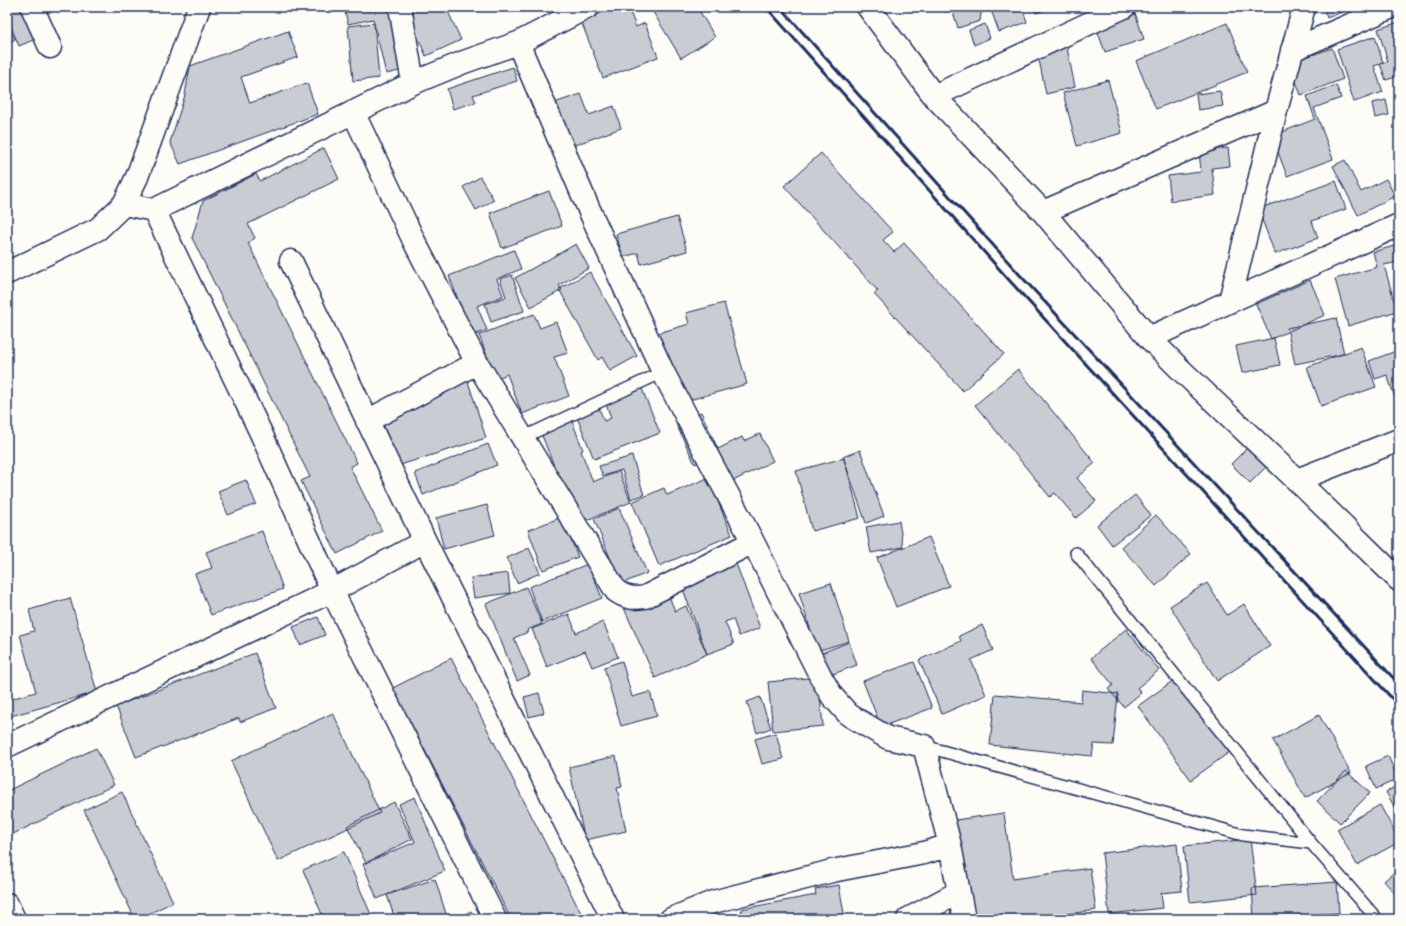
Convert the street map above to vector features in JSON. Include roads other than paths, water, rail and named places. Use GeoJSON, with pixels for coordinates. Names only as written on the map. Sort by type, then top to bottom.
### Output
{"type":"FeatureCollection","features":[{"type":"Feature","properties":{"kind":"street"},"geometry":{"type":"LineString","coordinates":[[32,7],[50,47]]}},
{"type":"Feature","properties":{"kind":"street"},"geometry":{"type":"LineString","coordinates":[[7,274],[98,229],[124,204],[137,177],[199,7]]}},
{"type":"Feature","properties":{"kind":"street"},"geometry":{"type":"LineString","coordinates":[[400,7],[413,83]]}},
{"type":"Feature","properties":{"kind":"street"},"geometry":{"type":"LineString","coordinates":[[124,204],[154,210],[413,83],[464,62],[518,43],[588,7]]}},
{"type":"Feature","properties":{"kind":"street"},"geometry":{"type":"LineString","coordinates":[[868,7],[934,96],[1043,212],[1149,338],[1399,580]]}},
{"type":"Feature","properties":{"kind":"street"},"geometry":{"type":"LineString","coordinates":[[934,96],[1124,7]]}},
{"type":"Feature","properties":{"kind":"street"},"geometry":{"type":"LineString","coordinates":[[1230,301],[1276,111],[1304,7]]}},
{"type":"Feature","properties":{"kind":"street"},"geometry":{"type":"LineString","coordinates":[[1292,50],[1392,7]]}},
{"type":"Feature","properties":{"kind":"street"},"geometry":{"type":"LineString","coordinates":[[518,43],[587,205],[663,372],[753,542],[822,679],[832,696],[849,715],[888,738],[924,746],[950,845],[964,919]]}},
{"type":"Feature","properties":{"kind":"street"},"geometry":{"type":"LineString","coordinates":[[1043,212],[1276,111]]}},
{"type":"Feature","properties":{"kind":"street"},"geometry":{"type":"LineString","coordinates":[[353,112],[414,241],[477,363],[616,591],[626,598],[635,599],[645,597],[753,542]]}},
{"type":"Feature","properties":{"kind":"street"},"geometry":{"type":"LineString","coordinates":[[154,210],[260,431],[332,591],[495,919]]}},
{"type":"Feature","properties":{"kind":"street"},"geometry":{"type":"LineString","coordinates":[[1149,338],[1399,225]]}},
{"type":"Feature","properties":{"kind":"street"},"geometry":{"type":"LineString","coordinates":[[291,261],[425,541],[613,919]]}},
{"type":"Feature","properties":{"kind":"street"},"geometry":{"type":"LineString","coordinates":[[367,421],[477,363]]}},
{"type":"Feature","properties":{"kind":"street"},"geometry":{"type":"LineString","coordinates":[[1297,480],[1399,440]]}},
{"type":"Feature","properties":{"kind":"street"},"geometry":{"type":"LineString","coordinates":[[7,746],[332,591],[425,541]]}},
{"type":"Feature","properties":{"kind":"street"},"geometry":{"type":"LineString","coordinates":[[680,917],[713,902],[832,871],[924,853],[950,845]]}},
{"type":"Feature","properties":{"kind":"street"},"geometry":{"type":"LineString","coordinates":[[908,919],[959,892]]}},
{"type":"Feature","properties":{"kind":"street"},"geometry":{"type":"LineString","coordinates":[[7,904],[14,919]]}},
{"type":"Feature","properties":{"kind":"lane"},"geometry":{"type":"LineString","coordinates":[[522,438],[663,372]]}},
{"type":"Feature","properties":{"kind":"lane"},"geometry":{"type":"LineString","coordinates":[[1076,553],[1310,843],[1377,919]]}},
{"type":"Feature","properties":{"kind":"lane"},"geometry":{"type":"LineString","coordinates":[[924,746],[1243,835],[1310,843]]}},
{"type":"Feature","properties":{"kind":"railway"},"geometry":{"type":"LineString","coordinates":[[766,7],[1009,280],[1399,706]]}},
{"type":"Feature","properties":{"kind":"railway"},"geometry":{"type":"LineString","coordinates":[[780,7],[1019,274],[1399,684]]}}]}
